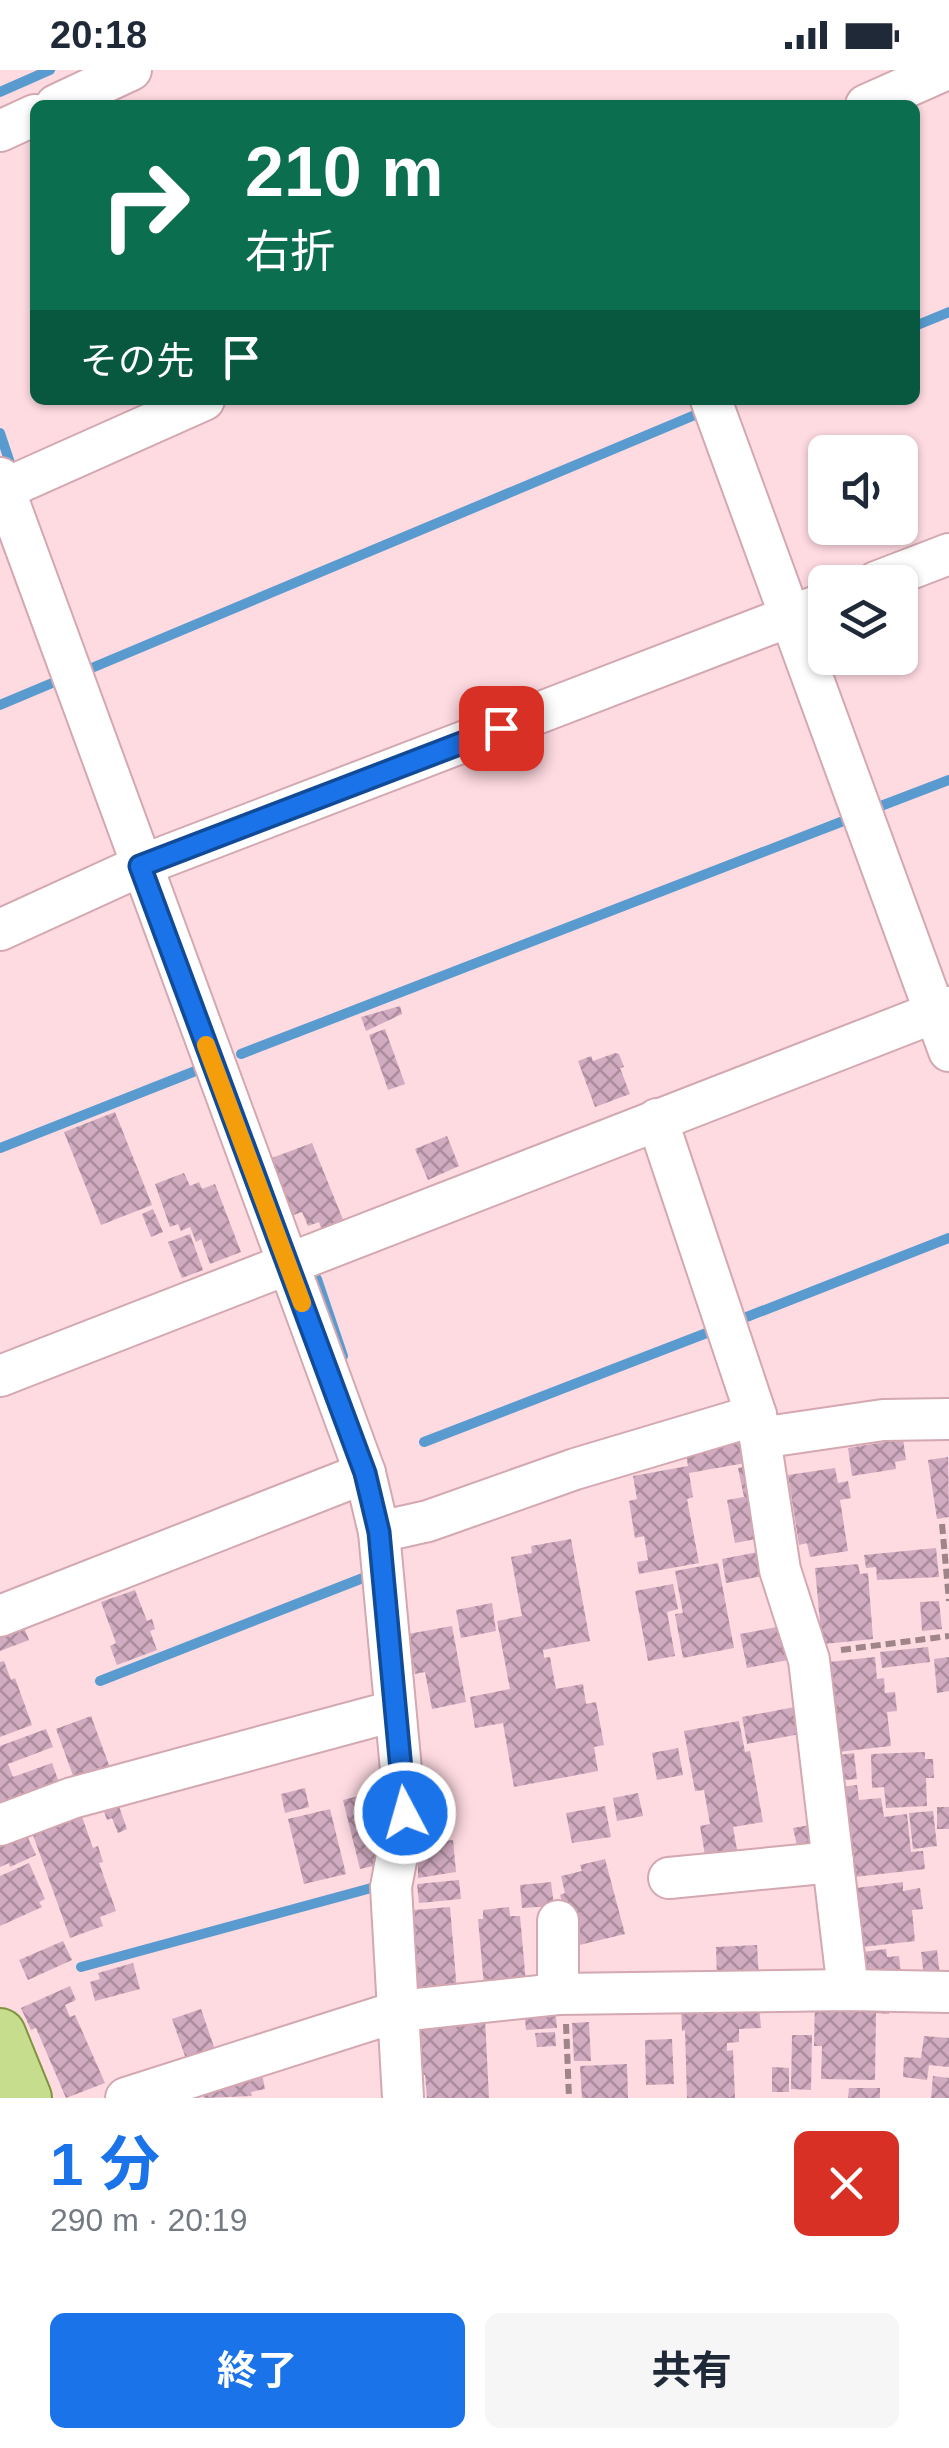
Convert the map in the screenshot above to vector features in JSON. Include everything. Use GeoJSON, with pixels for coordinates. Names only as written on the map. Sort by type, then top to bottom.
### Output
{"type":"FeatureCollection","features":[{"type":"Feature","properties":{"kind":"main road"},"geometry":{"type":"LineString","coordinates":[[0,2034],[26,2098]]}},
{"type":"Feature","properties":{"kind":"street"},"geometry":{"type":"LineString","coordinates":[[67,100],[131,70]]}},
{"type":"Feature","properties":{"kind":"street"},"geometry":{"type":"LineString","coordinates":[[877,100],[945,70]]}},
{"type":"Feature","properties":{"kind":"street"},"geometry":{"type":"LineString","coordinates":[[0,131],[30,117]]}},
{"type":"Feature","properties":{"kind":"street"},"geometry":{"type":"LineString","coordinates":[[192,405],[1,486],[365,1473],[379,1532],[405,1813],[392,1887],[404,2098]]}},
{"type":"Feature","properties":{"kind":"street"},"geometry":{"type":"LineString","coordinates":[[0,930],[140,866],[808,610],[713,405]]}},
{"type":"Feature","properties":{"kind":"street"},"geometry":{"type":"LineString","coordinates":[[918,566],[949,554]]}},
{"type":"Feature","properties":{"kind":"street"},"geometry":{"type":"LineString","coordinates":[[830,675],[943,1009],[949,1051]]}},
{"type":"Feature","properties":{"kind":"street"},"geometry":{"type":"LineString","coordinates":[[0,1376],[943,1009]]}},
{"type":"Feature","properties":{"kind":"street"},"geometry":{"type":"LineString","coordinates":[[657,1119],[758,1426],[780,1570],[808,1655],[848,1990]]}},
{"type":"Feature","properties":{"kind":"street"},"geometry":{"type":"LineString","coordinates":[[379,1532],[428,1520],[575,1469],[758,1426],[949,1419]]}},
{"type":"Feature","properties":{"kind":"street"},"geometry":{"type":"LineString","coordinates":[[0,1616],[365,1473]]}},
{"type":"Feature","properties":{"kind":"street"},"geometry":{"type":"LineString","coordinates":[[0,1825],[72,1798],[394,1711]]}},
{"type":"Feature","properties":{"kind":"street"},"geometry":{"type":"LineString","coordinates":[[669,1878],[833,1862]]}},
{"type":"Feature","properties":{"kind":"street"},"geometry":{"type":"LineString","coordinates":[[558,1921],[562,1994]]}},
{"type":"Feature","properties":{"kind":"street"},"geometry":{"type":"LineString","coordinates":[[126,2098],[399,2011],[562,1994],[949,1992]]}},
{"type":"Feature","properties":{"kind":"path"},"geometry":{"type":"LineString","coordinates":[[942,1524],[949,1601]]}},
{"type":"Feature","properties":{"kind":"path"},"geometry":{"type":"LineString","coordinates":[[808,1655],[949,1636]]}},
{"type":"Feature","properties":{"kind":"path"},"geometry":{"type":"LineString","coordinates":[[562,1994],[569,2098]]}},
{"type":"Feature","properties":{"kind":"building"},"geometry":{"type":"Polygon","coordinates":[[[400,1006],[402,1014],[366,1031],[361,1017],[400,1006]]]}},
{"type":"Feature","properties":{"kind":"building"},"geometry":{"type":"Polygon","coordinates":[[[385,1029],[405,1084],[388,1090],[369,1035],[385,1029]]]}},
{"type":"Feature","properties":{"kind":"building"},"geometry":{"type":"Polygon","coordinates":[[[615,1053],[624,1067],[620,1068],[630,1094],[595,1107],[578,1061],[591,1056],[593,1061],[615,1053]]]}},
{"type":"Feature","properties":{"kind":"building"},"geometry":{"type":"Polygon","coordinates":[[[115,1112],[152,1205],[101,1225],[64,1132],[115,1112]]]}},
{"type":"Feature","properties":{"kind":"building"},"geometry":{"type":"Polygon","coordinates":[[[447,1136],[459,1166],[428,1180],[415,1149],[447,1136]]]}},
{"type":"Feature","properties":{"kind":"building"},"geometry":{"type":"Polygon","coordinates":[[[312,1143],[344,1222],[322,1231],[319,1222],[308,1226],[302,1212],[291,1216],[269,1159],[312,1143]]]}},
{"type":"Feature","properties":{"kind":"building"},"geometry":{"type":"Polygon","coordinates":[[[184,1173],[190,1186],[199,1182],[202,1189],[215,1184],[241,1252],[210,1264],[201,1239],[196,1242],[190,1227],[181,1231],[178,1224],[170,1227],[155,1184],[184,1173]]]}},
{"type":"Feature","properties":{"kind":"building"},"geometry":{"type":"Polygon","coordinates":[[[153,1209],[163,1232],[151,1237],[142,1214],[153,1209]]]}},
{"type":"Feature","properties":{"kind":"building"},"geometry":{"type":"Polygon","coordinates":[[[190,1234],[203,1270],[182,1278],[168,1242],[190,1234]]]}},
{"type":"Feature","properties":{"kind":"building"},"geometry":{"type":"Polygon","coordinates":[[[747,1437],[751,1462],[689,1473],[693,1497],[687,1499],[699,1563],[639,1574],[637,1562],[648,1560],[644,1536],[635,1538],[629,1501],[637,1499],[633,1476],[688,1466],[685,1449],[747,1437]]]}},
{"type":"Feature","properties":{"kind":"building"},"geometry":{"type":"Polygon","coordinates":[[[903,1439],[906,1460],[895,1462],[896,1469],[852,1476],[848,1448],[903,1439]]]}},
{"type":"Feature","properties":{"kind":"building"},"geometry":{"type":"Polygon","coordinates":[[[948,1457],[949,1517],[937,1519],[928,1460],[948,1457]]]}},
{"type":"Feature","properties":{"kind":"building"},"geometry":{"type":"Polygon","coordinates":[[[754,1465],[767,1537],[735,1543],[727,1500],[744,1497],[738,1468],[754,1465]]]}},
{"type":"Feature","properties":{"kind":"building"},"geometry":{"type":"Polygon","coordinates":[[[835,1468],[838,1483],[848,1481],[851,1498],[840,1500],[848,1551],[810,1557],[807,1543],[799,1545],[788,1475],[835,1468]]]}},
{"type":"Feature","properties":{"kind":"building"},"geometry":{"type":"Polygon","coordinates":[[[571,1539],[590,1641],[543,1650],[544,1658],[550,1657],[556,1689],[583,1684],[586,1704],[596,1702],[604,1745],[594,1747],[598,1771],[514,1787],[503,1723],[475,1728],[470,1697],[510,1689],[497,1621],[522,1616],[511,1557],[532,1553],[531,1546],[571,1539]]]}},
{"type":"Feature","properties":{"kind":"building"},"geometry":{"type":"Polygon","coordinates":[[[936,1548],[939,1577],[877,1580],[876,1567],[866,1568],[864,1555],[936,1548]]]}},
{"type":"Feature","properties":{"kind":"building"},"geometry":{"type":"Polygon","coordinates":[[[763,1551],[768,1575],[726,1583],[722,1559],[763,1551]]]}},
{"type":"Feature","properties":{"kind":"building"},"geometry":{"type":"Polygon","coordinates":[[[718,1563],[734,1648],[683,1658],[675,1614],[683,1613],[675,1571],[718,1563]]]}},
{"type":"Feature","properties":{"kind":"building"},"geometry":{"type":"Polygon","coordinates":[[[858,1564],[860,1574],[868,1573],[873,1639],[814,1645],[813,1634],[821,1633],[815,1568],[858,1564]]]}},
{"type":"Feature","properties":{"kind":"building"},"geometry":{"type":"Polygon","coordinates":[[[673,1584],[678,1609],[667,1612],[675,1656],[648,1661],[635,1591],[673,1584]]]}},
{"type":"Feature","properties":{"kind":"building"},"geometry":{"type":"Polygon","coordinates":[[[135,1590],[147,1621],[152,1619],[155,1629],[150,1631],[157,1650],[117,1665],[110,1646],[116,1643],[101,1602],[135,1590]]]}},
{"type":"Feature","properties":{"kind":"building"},"geometry":{"type":"Polygon","coordinates":[[[939,1601],[942,1629],[922,1631],[920,1602],[939,1601]]]}},
{"type":"Feature","properties":{"kind":"building"},"geometry":{"type":"Polygon","coordinates":[[[492,1603],[496,1631],[461,1638],[456,1610],[492,1603]]]}},
{"type":"Feature","properties":{"kind":"building"},"geometry":{"type":"Polygon","coordinates":[[[21,1620],[29,1640],[0,1651],[0,1628],[21,1620]]]}},
{"type":"Feature","properties":{"kind":"building"},"geometry":{"type":"Polygon","coordinates":[[[793,1624],[799,1658],[747,1668],[740,1634],[793,1624]]]}},
{"type":"Feature","properties":{"kind":"building"},"geometry":{"type":"Polygon","coordinates":[[[452,1626],[466,1702],[432,1709],[425,1672],[415,1674],[408,1634],[452,1626]]]}},
{"type":"Feature","properties":{"kind":"building"},"geometry":{"type":"Polygon","coordinates":[[[928,1647],[930,1662],[882,1668],[880,1652],[928,1647]]]}},
{"type":"Feature","properties":{"kind":"building"},"geometry":{"type":"Polygon","coordinates":[[[875,1657],[877,1679],[884,1678],[885,1693],[895,1692],[897,1711],[887,1712],[891,1746],[829,1753],[819,1663],[875,1657]]]}},
{"type":"Feature","properties":{"kind":"building"},"geometry":{"type":"Polygon","coordinates":[[[949,1657],[949,1691],[937,1693],[934,1659],[949,1657]]]}},
{"type":"Feature","properties":{"kind":"building"},"geometry":{"type":"Polygon","coordinates":[[[4,1661],[11,1680],[15,1678],[32,1725],[0,1737],[0,1662],[4,1661]]]}},
{"type":"Feature","properties":{"kind":"building"},"geometry":{"type":"Polygon","coordinates":[[[805,1705],[810,1732],[747,1744],[742,1717],[805,1705]]]}},
{"type":"Feature","properties":{"kind":"building"},"geometry":{"type":"Polygon","coordinates":[[[91,1716],[110,1768],[75,1781],[56,1729],[91,1716]]]}},
{"type":"Feature","properties":{"kind":"building"},"geometry":{"type":"Polygon","coordinates":[[[739,1721],[745,1752],[750,1751],[763,1822],[733,1827],[739,1861],[707,1867],[700,1826],[710,1824],[704,1790],[695,1791],[684,1731],[739,1721]]]}},
{"type":"Feature","properties":{"kind":"building"},"geometry":{"type":"Polygon","coordinates":[[[46,1729],[53,1747],[8,1764],[13,1777],[52,1763],[61,1788],[0,1816],[0,1746],[46,1729]]]}},
{"type":"Feature","properties":{"kind":"building"},"geometry":{"type":"Polygon","coordinates":[[[678,1748],[683,1775],[657,1780],[652,1753],[678,1748]]]}},
{"type":"Feature","properties":{"kind":"building"},"geometry":{"type":"Polygon","coordinates":[[[925,1752],[925,1759],[933,1759],[934,1778],[926,1778],[927,1806],[886,1808],[884,1787],[872,1788],[871,1754],[925,1752]]]}},
{"type":"Feature","properties":{"kind":"building"},"geometry":{"type":"Polygon","coordinates":[[[854,1753],[857,1779],[833,1781],[830,1756],[854,1753]]]}},
{"type":"Feature","properties":{"kind":"building"},"geometry":{"type":"Polygon","coordinates":[[[857,1785],[859,1800],[881,1798],[884,1817],[907,1814],[911,1852],[923,1851],[925,1869],[854,1877],[831,1788],[857,1785]]]}},
{"type":"Feature","properties":{"kind":"building"},"geometry":{"type":"Polygon","coordinates":[[[305,1788],[309,1807],[285,1813],[281,1794],[305,1788]]]}},
{"type":"Feature","properties":{"kind":"building"},"geometry":{"type":"Polygon","coordinates":[[[370,1793],[382,1843],[373,1846],[378,1865],[360,1869],[343,1800],[370,1793]]]}},
{"type":"Feature","properties":{"kind":"building"},"geometry":{"type":"Polygon","coordinates":[[[638,1793],[643,1816],[617,1821],[613,1798],[638,1793]]]}},
{"type":"Feature","properties":{"kind":"building"},"geometry":{"type":"Polygon","coordinates":[[[116,1798],[127,1829],[118,1833],[112,1818],[107,1820],[101,1803],[116,1798]]]}},
{"type":"Feature","properties":{"kind":"building"},"geometry":{"type":"Polygon","coordinates":[[[605,1806],[611,1837],[572,1843],[566,1813],[605,1806]]]}},
{"type":"Feature","properties":{"kind":"building"},"geometry":{"type":"Polygon","coordinates":[[[937,1807],[949,1807],[949,1829],[937,1829],[937,1807]]]}},
{"type":"Feature","properties":{"kind":"building"},"geometry":{"type":"Polygon","coordinates":[[[330,1809],[346,1874],[304,1884],[288,1819],[330,1809]]]}},
{"type":"Feature","properties":{"kind":"building"},"geometry":{"type":"Polygon","coordinates":[[[80,1811],[93,1848],[98,1846],[103,1862],[99,1863],[116,1911],[100,1917],[103,1926],[70,1938],[29,1824],[80,1811]]]}},
{"type":"Feature","properties":{"kind":"building"},"geometry":{"type":"Polygon","coordinates":[[[933,1811],[937,1846],[913,1849],[909,1813],[933,1811]]]}},
{"type":"Feature","properties":{"kind":"building"},"geometry":{"type":"Polygon","coordinates":[[[821,1823],[825,1845],[798,1850],[793,1828],[821,1823]]]}},
{"type":"Feature","properties":{"kind":"building"},"geometry":{"type":"Polygon","coordinates":[[[22,1825],[36,1855],[10,1867],[9,1863],[0,1867],[0,1835],[22,1825]]]}},
{"type":"Feature","properties":{"kind":"building"},"geometry":{"type":"Polygon","coordinates":[[[453,1840],[456,1872],[418,1878],[418,1843],[453,1840]]]}},
{"type":"Feature","properties":{"kind":"building"},"geometry":{"type":"Polygon","coordinates":[[[605,1859],[625,1934],[567,1948],[569,1927],[560,1895],[565,1893],[561,1876],[582,1871],[580,1865],[605,1859]]]}},
{"type":"Feature","properties":{"kind":"building"},"geometry":{"type":"Polygon","coordinates":[[[29,1863],[45,1899],[39,1902],[42,1907],[0,1926],[0,1876],[29,1863]]]}},
{"type":"Feature","properties":{"kind":"building"},"geometry":{"type":"Polygon","coordinates":[[[459,1880],[461,1899],[419,1903],[417,1884],[459,1880]]]}},
{"type":"Feature","properties":{"kind":"building"},"geometry":{"type":"Polygon","coordinates":[[[551,1882],[554,1906],[522,1908],[520,1885],[551,1882]]]}},
{"type":"Feature","properties":{"kind":"building"},"geometry":{"type":"Polygon","coordinates":[[[903,1882],[903,1891],[920,1888],[923,1909],[912,1910],[915,1941],[863,1947],[856,1888],[903,1882]]]}},
{"type":"Feature","properties":{"kind":"building"},"geometry":{"type":"Polygon","coordinates":[[[450,1907],[457,1991],[416,1994],[409,1923],[415,1923],[414,1910],[450,1907]]]}},
{"type":"Feature","properties":{"kind":"building"},"geometry":{"type":"Polygon","coordinates":[[[509,1907],[510,1916],[520,1916],[526,1983],[484,1986],[478,1919],[483,1919],[483,1910],[509,1907]]]}},
{"type":"Feature","properties":{"kind":"building"},"geometry":{"type":"Polygon","coordinates":[[[63,1941],[72,1960],[28,1980],[19,1960],[63,1941]]]}},
{"type":"Feature","properties":{"kind":"building"},"geometry":{"type":"Polygon","coordinates":[[[757,1945],[759,1978],[717,1980],[716,1947],[757,1945]]]}},
{"type":"Feature","properties":{"kind":"building"},"geometry":{"type":"Polygon","coordinates":[[[886,1949],[887,1957],[899,1956],[901,1974],[857,1979],[854,1953],[886,1949]]]}},
{"type":"Feature","properties":{"kind":"building"},"geometry":{"type":"Polygon","coordinates":[[[937,1950],[941,1984],[925,1985],[921,1952],[937,1950]]]}},
{"type":"Feature","properties":{"kind":"building"},"geometry":{"type":"Polygon","coordinates":[[[133,1963],[140,1989],[95,2001],[90,1982],[100,1979],[98,1973],[133,1963]]]}},
{"type":"Feature","properties":{"kind":"building"},"geometry":{"type":"Polygon","coordinates":[[[70,1986],[76,2000],[65,2005],[70,2017],[75,2015],[105,2083],[66,2098],[36,2028],[31,2030],[21,2008],[70,1986]]]}},
{"type":"Feature","properties":{"kind":"building"},"geometry":{"type":"Polygon","coordinates":[[[815,2000],[889,2002],[889,2014],[876,2013],[875,2080],[821,2079],[822,2046],[814,2046],[815,2000]]]}},
{"type":"Feature","properties":{"kind":"building"},"geometry":{"type":"Polygon","coordinates":[[[759,2005],[761,2028],[739,2029],[739,2042],[727,2043],[727,2051],[733,2050],[735,2098],[687,2098],[681,2008],[759,2005]]]}},
{"type":"Feature","properties":{"kind":"building"},"geometry":{"type":"Polygon","coordinates":[[[555,2006],[557,2028],[526,2030],[524,2008],[555,2006]]]}},
{"type":"Feature","properties":{"kind":"building"},"geometry":{"type":"Polygon","coordinates":[[[201,2009],[215,2050],[186,2059],[172,2019],[201,2009]]]}},
{"type":"Feature","properties":{"kind":"building"},"geometry":{"type":"Polygon","coordinates":[[[485,2018],[489,2098],[427,2098],[425,2075],[417,2075],[413,2024],[485,2018]]]}},
{"type":"Feature","properties":{"kind":"building"},"geometry":{"type":"Polygon","coordinates":[[[589,2022],[591,2061],[574,2061],[572,2023],[589,2022]]]}},
{"type":"Feature","properties":{"kind":"building"},"geometry":{"type":"Polygon","coordinates":[[[555,2032],[556,2046],[537,2047],[535,2033],[555,2032]]]}},
{"type":"Feature","properties":{"kind":"building"},"geometry":{"type":"Polygon","coordinates":[[[792,2035],[812,2035],[811,2090],[791,2089],[792,2035]]]}},
{"type":"Feature","properties":{"kind":"building"},"geometry":{"type":"Polygon","coordinates":[[[924,2036],[949,2038],[949,2067],[929,2065],[927,2080],[903,2077],[904,2057],[921,2058],[924,2036]]]}},
{"type":"Feature","properties":{"kind":"building"},"geometry":{"type":"Polygon","coordinates":[[[672,2039],[674,2084],[646,2085],[645,2040],[672,2039]]]}},
{"type":"Feature","properties":{"kind":"building"},"geometry":{"type":"Polygon","coordinates":[[[627,2064],[628,2098],[582,2098],[580,2066],[627,2064]]]}},
{"type":"Feature","properties":{"kind":"building"},"geometry":{"type":"Polygon","coordinates":[[[772,2067],[789,2068],[789,2092],[772,2092],[772,2067]]]}},
{"type":"Feature","properties":{"kind":"building"},"geometry":{"type":"Polygon","coordinates":[[[261,2069],[265,2089],[251,2092],[252,2096],[204,2098],[200,2080],[261,2069]]]}},
{"type":"Feature","properties":{"kind":"building"},"geometry":{"type":"Polygon","coordinates":[[[933,2076],[949,2078],[949,2098],[931,2098],[933,2076]]]}},
{"type":"Feature","properties":{"kind":"building"},"geometry":{"type":"Polygon","coordinates":[[[849,2088],[880,2088],[880,2098],[848,2098],[849,2088]]]}},
{"type":"Feature","properties":{"kind":"waterway"},"geometry":{"type":"LineString","coordinates":[[0,92],[50,70]]}},
{"type":"Feature","properties":{"kind":"waterway"},"geometry":{"type":"LineString","coordinates":[[920,324],[949,312]]}},
{"type":"Feature","properties":{"kind":"waterway"},"geometry":{"type":"LineString","coordinates":[[87,670],[702,412]]}},
{"type":"Feature","properties":{"kind":"waterway"},"geometry":{"type":"LineString","coordinates":[[0,433],[12,469]]}},
{"type":"Feature","properties":{"kind":"waterway"},"geometry":{"type":"LineString","coordinates":[[0,705],[57,681]]}},
{"type":"Feature","properties":{"kind":"waterway"},"geometry":{"type":"LineString","coordinates":[[873,809],[949,780]]}},
{"type":"Feature","properties":{"kind":"waterway"},"geometry":{"type":"LineString","coordinates":[[241,1054],[846,820]]}},
{"type":"Feature","properties":{"kind":"waterway"},"geometry":{"type":"LineString","coordinates":[[0,1148],[203,1068]]}},
{"type":"Feature","properties":{"kind":"waterway"},"geometry":{"type":"LineString","coordinates":[[739,1320],[949,1238]]}},
{"type":"Feature","properties":{"kind":"waterway"},"geometry":{"type":"LineString","coordinates":[[317,1279],[343,1356]]}},
{"type":"Feature","properties":{"kind":"waterway"},"geometry":{"type":"LineString","coordinates":[[424,1442],[717,1329]]}},
{"type":"Feature","properties":{"kind":"waterway"},"geometry":{"type":"LineString","coordinates":[[100,1681],[368,1576]]}},
{"type":"Feature","properties":{"kind":"waterway"},"geometry":{"type":"LineString","coordinates":[[81,1967],[375,1887]]}},
{"type":"Feature","properties":{"kind":"slow traffic"},"geometry":{"type":"LineString","coordinates":[[206,1045],[302,1303]]}},
{"type":"Feature","properties":{"kind":"route"},"geometry":{"type":"LineString","coordinates":[[405,1813],[379,1532],[365,1473],[140,866],[501,728]]}}]}
